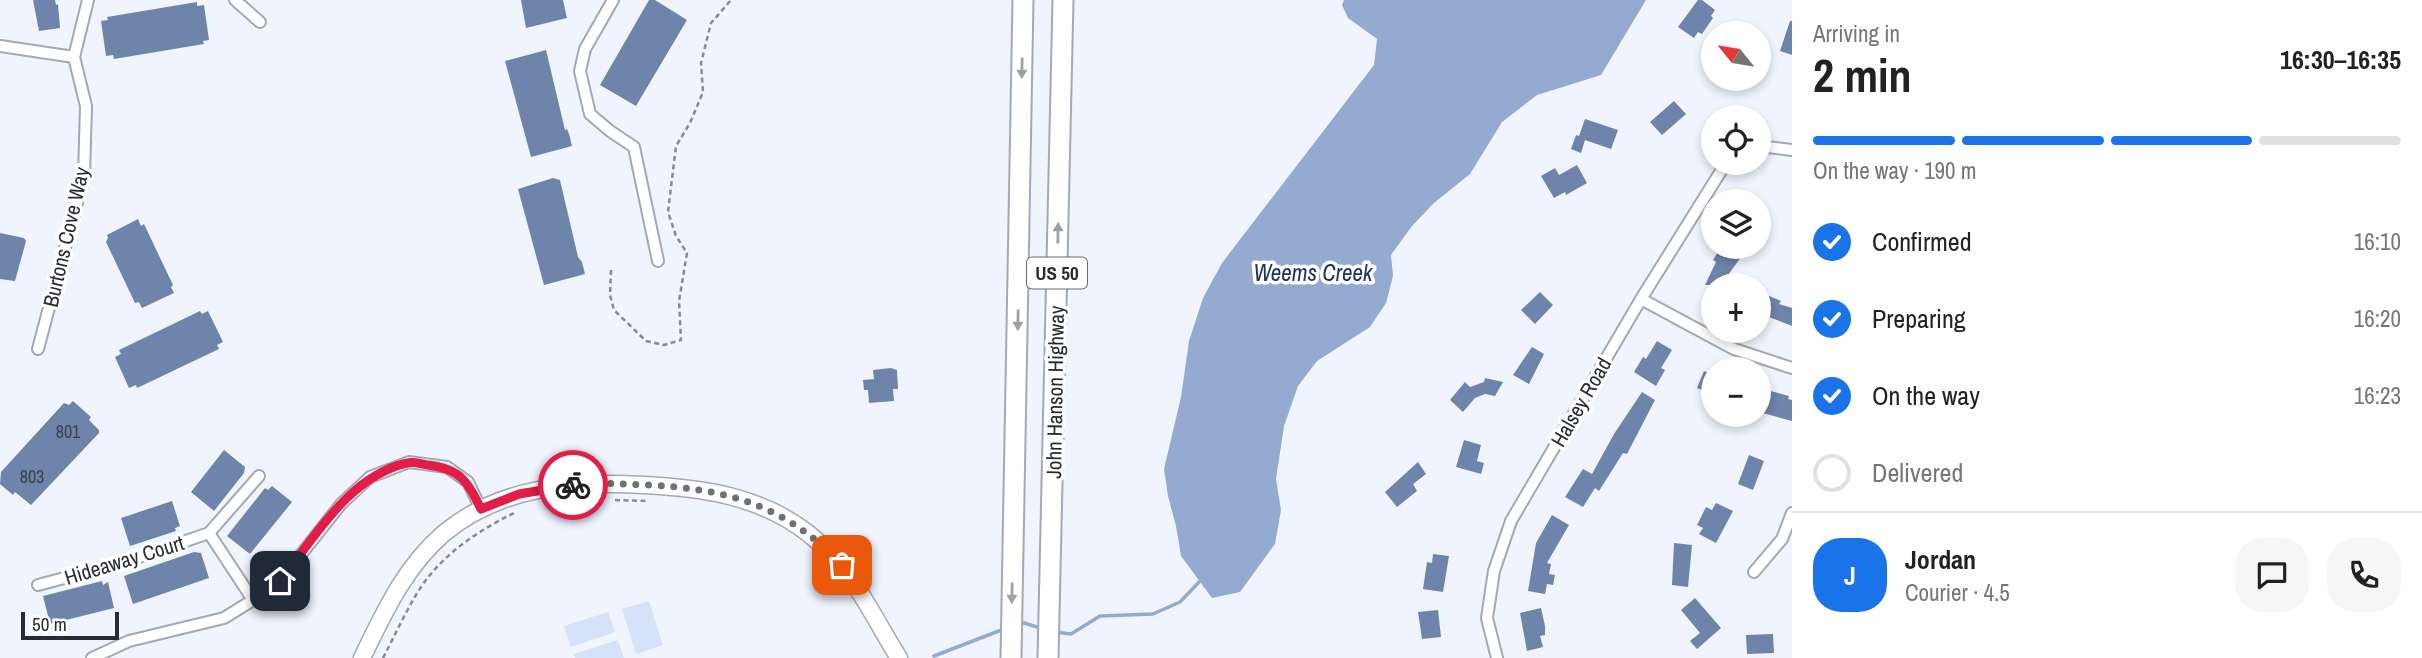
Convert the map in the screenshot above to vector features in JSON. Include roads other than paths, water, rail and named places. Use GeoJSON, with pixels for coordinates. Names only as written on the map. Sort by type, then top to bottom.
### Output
{"type":"FeatureCollection","features":[{"type":"Feature","properties":{"kind":"highway","name":"John Hanson Highway"},"geometry":{"type":"LineString","coordinates":[[1010,658],[1023,0]]}},
{"type":"Feature","properties":{"kind":"highway","name":"John Hanson Highway"},"geometry":{"type":"LineString","coordinates":[[1048,658],[1063,0]]}},
{"type":"Feature","properties":{"kind":"street","name":"Burtons Cove Way"},"geometry":{"type":"LineString","coordinates":[[38,349],[84,176],[86,106],[74,57],[88,0]]}},
{"type":"Feature","properties":{"kind":"street"},"geometry":{"type":"LineString","coordinates":[[235,0],[260,22]]}},
{"type":"Feature","properties":{"kind":"street"},"geometry":{"type":"LineString","coordinates":[[613,0],[585,49],[580,71],[590,114],[634,147],[658,261]]}},
{"type":"Feature","properties":{"kind":"street"},"geometry":{"type":"LineString","coordinates":[[0,46],[74,57]]}},
{"type":"Feature","properties":{"kind":"street"},"geometry":{"type":"LineString","coordinates":[[1771,147],[1792,150]]}},
{"type":"Feature","properties":{"kind":"street","name":"Halsey Road"},"geometry":{"type":"LineString","coordinates":[[1497,658],[1487,618],[1494,571],[1511,521],[1641,299],[1718,175]]}},
{"type":"Feature","properties":{"kind":"street"},"geometry":{"type":"LineString","coordinates":[[1641,299],[1734,349],[1792,368]]}},
{"type":"Feature","properties":{"kind":"street"},"geometry":{"type":"LineString","coordinates":[[92,658],[129,641],[224,618],[280,581],[341,504],[370,477],[409,462],[447,467],[468,482],[481,509]]}},
{"type":"Feature","properties":{"kind":"street","name":"Hideaway Court"},"geometry":{"type":"LineString","coordinates":[[38,585],[125,562],[209,533],[259,476]]}},
{"type":"Feature","properties":{"kind":"street"},"geometry":{"type":"LineString","coordinates":[[362,658],[394,593],[415,562],[444,533],[481,509],[501,500],[538,489],[601,483],[688,488],[719,493],[754,502],[796,524],[830,552],[853,579],[899,658]]}},
{"type":"Feature","properties":{"kind":"street"},"geometry":{"type":"LineString","coordinates":[[1754,572],[1782,539],[1792,513]]}},
{"type":"Feature","properties":{"kind":"street","name":"Hideaway Court"},"geometry":{"type":"LineString","coordinates":[[209,533],[253,600]]}},
{"type":"Feature","properties":{"kind":"water","name":"Weems Creek"},"geometry":{"type":"Polygon","coordinates":[[[1344,0],[1646,0],[1601,75],[1537,95],[1502,122],[1470,174],[1434,203],[1412,226],[1391,255],[1393,276],[1386,303],[1370,327],[1317,361],[1298,386],[1284,426],[1276,479],[1281,510],[1275,544],[1240,592],[1212,598],[1181,556],[1164,469],[1181,397],[1189,341],[1203,298],[1222,263],[1374,65],[1377,39],[1348,18],[1342,5],[1344,0]]]}},
{"type":"Feature","properties":{"kind":"waterway","name":"Weems Creek"},"geometry":{"type":"LineString","coordinates":[[1055,632],[1071,634],[1100,616],[1153,614],[1180,602],[1201,580]]}},
{"type":"Feature","properties":{"kind":"waterway","name":"Weems Creek"},"geometry":{"type":"LineString","coordinates":[[1018,624],[1021,622],[1040,628]]}},
{"type":"Feature","properties":{"kind":"waterway","name":"Weems Creek"},"geometry":{"type":"LineString","coordinates":[[934,656],[1004,629]]}}]}
